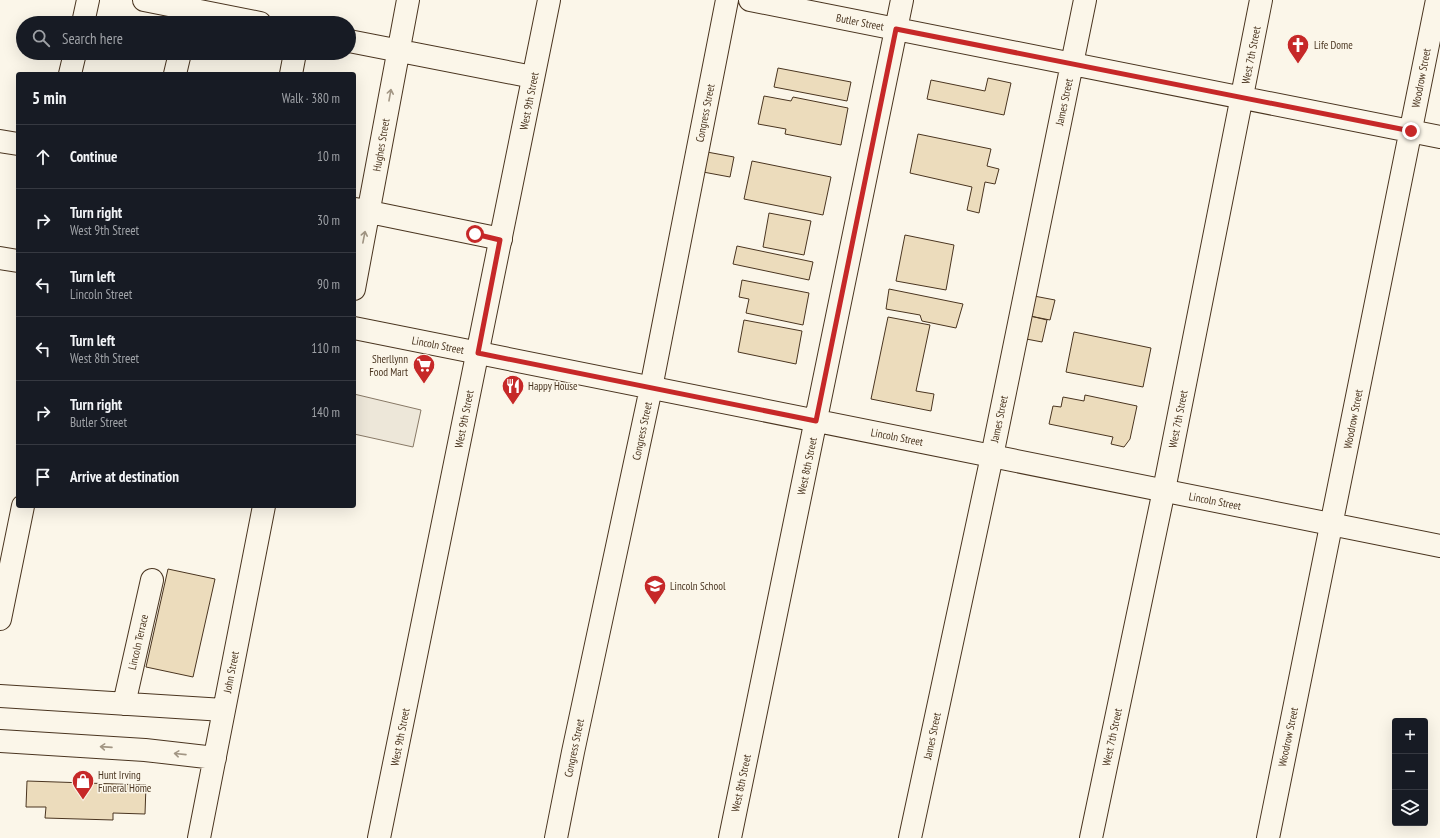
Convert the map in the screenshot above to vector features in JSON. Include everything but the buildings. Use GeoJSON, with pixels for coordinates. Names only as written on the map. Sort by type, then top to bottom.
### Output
{"type":"FeatureCollection","features":[{"type":"Feature","properties":{"kind":"street"},"geometry":{"type":"LineString","coordinates":[[85,16],[88,0]]}},
{"type":"Feature","properties":{"kind":"street"},"geometry":{"type":"LineString","coordinates":[[144,0],[219,16]]}},
{"type":"Feature","properties":{"kind":"street","name":"Hughes Street"},"geometry":{"type":"LineString","coordinates":[[356,269],[362,210],[399,51],[408,0]]}},
{"type":"Feature","properties":{"kind":"street","name":"West 9th Street"},"geometry":{"type":"LineString","coordinates":[[380,838],[549,0]]}},
{"type":"Feature","properties":{"kind":"street","name":"Congress Street"},"geometry":{"type":"LineString","coordinates":[[556,838],[651,388],[727,0]]}},
{"type":"Feature","properties":{"kind":"street","name":"Butler Street"},"geometry":{"type":"LineString","coordinates":[[750,0],[1440,137]]}},
{"type":"Feature","properties":{"kind":"street","name":"West 8th Street"},"geometry":{"type":"LineString","coordinates":[[730,838],[902,0]]}},
{"type":"Feature","properties":{"kind":"street","name":"James Street"},"geometry":{"type":"LineString","coordinates":[[910,838],[992,456],[1084,0]]}},
{"type":"Feature","properties":{"kind":"street","name":"West 7th Street"},"geometry":{"type":"LineString","coordinates":[[1090,838],[1164,490],[1261,0]]}},
{"type":"Feature","properties":{"kind":"street","name":"Woodrow Street"},"geometry":{"type":"LineString","coordinates":[[1268,838],[1437,0]]}},
{"type":"Feature","properties":{"kind":"street"},"geometry":{"type":"LineString","coordinates":[[356,42],[533,78]]}},
{"type":"Feature","properties":{"kind":"street"},"geometry":{"type":"LineString","coordinates":[[70,72],[73,60]]}},
{"type":"Feature","properties":{"kind":"street"},"geometry":{"type":"LineString","coordinates":[[175,72],[178,60]]}},
{"type":"Feature","properties":{"kind":"street"},"geometry":{"type":"LineString","coordinates":[[291,72],[294,60]]}},
{"type":"Feature","properties":{"kind":"street"},"geometry":{"type":"LineString","coordinates":[[0,141],[16,144]]}},
{"type":"Feature","properties":{"kind":"street"},"geometry":{"type":"LineString","coordinates":[[362,210],[500,240]]}},
{"type":"Feature","properties":{"kind":"street"},"geometry":{"type":"LineString","coordinates":[[0,258],[16,261]]}},
{"type":"Feature","properties":{"kind":"street","name":"Lincoln Street"},"geometry":{"type":"LineString","coordinates":[[356,328],[1440,546]]}},
{"type":"Feature","properties":{"kind":"street"},"geometry":{"type":"LineString","coordinates":[[0,619],[23,508]]}},
{"type":"Feature","properties":{"kind":"street","name":"John Street"},"geometry":{"type":"LineString","coordinates":[[199,838],[264,508]]}},
{"type":"Feature","properties":{"kind":"street","name":"Lincoln Terrace"},"geometry":{"type":"LineString","coordinates":[[124,704],[152,580]]}},
{"type":"Feature","properties":{"kind":"street"},"geometry":{"type":"LineString","coordinates":[[0,696],[224,710]]}},
{"type":"Feature","properties":{"kind":"street"},"geometry":{"type":"LineString","coordinates":[[0,741],[145,750],[215,758]]}},
{"type":"Feature","properties":{"kind":"shaded area"},"geometry":{"type":"Polygon","coordinates":[[[356,394],[421,410],[413,447],[356,434],[356,394]]]}},
{"type":"Feature","properties":{"kind":"place","name":"Life Dome"},"geometry":{"type":"Point","coordinates":[1298,64]}},
{"type":"Feature","properties":{"kind":"place","name":"Sherllynn Food Mart"},"geometry":{"type":"Point","coordinates":[424,384]}},
{"type":"Feature","properties":{"kind":"place","name":"Happy House"},"geometry":{"type":"Point","coordinates":[513,406]}},
{"type":"Feature","properties":{"kind":"place","name":"Lincoln School"},"geometry":{"type":"Point","coordinates":[655,606]}},
{"type":"Feature","properties":{"kind":"place","name":"Hunt Irving Funeral Home"},"geometry":{"type":"Point","coordinates":[83,800]}},
{"type":"Feature","properties":{"kind":"route"},"geometry":{"type":"LineString","coordinates":[[475,234],[500,240],[478,353],[816,421],[896,29],[1411,131]]}}]}
